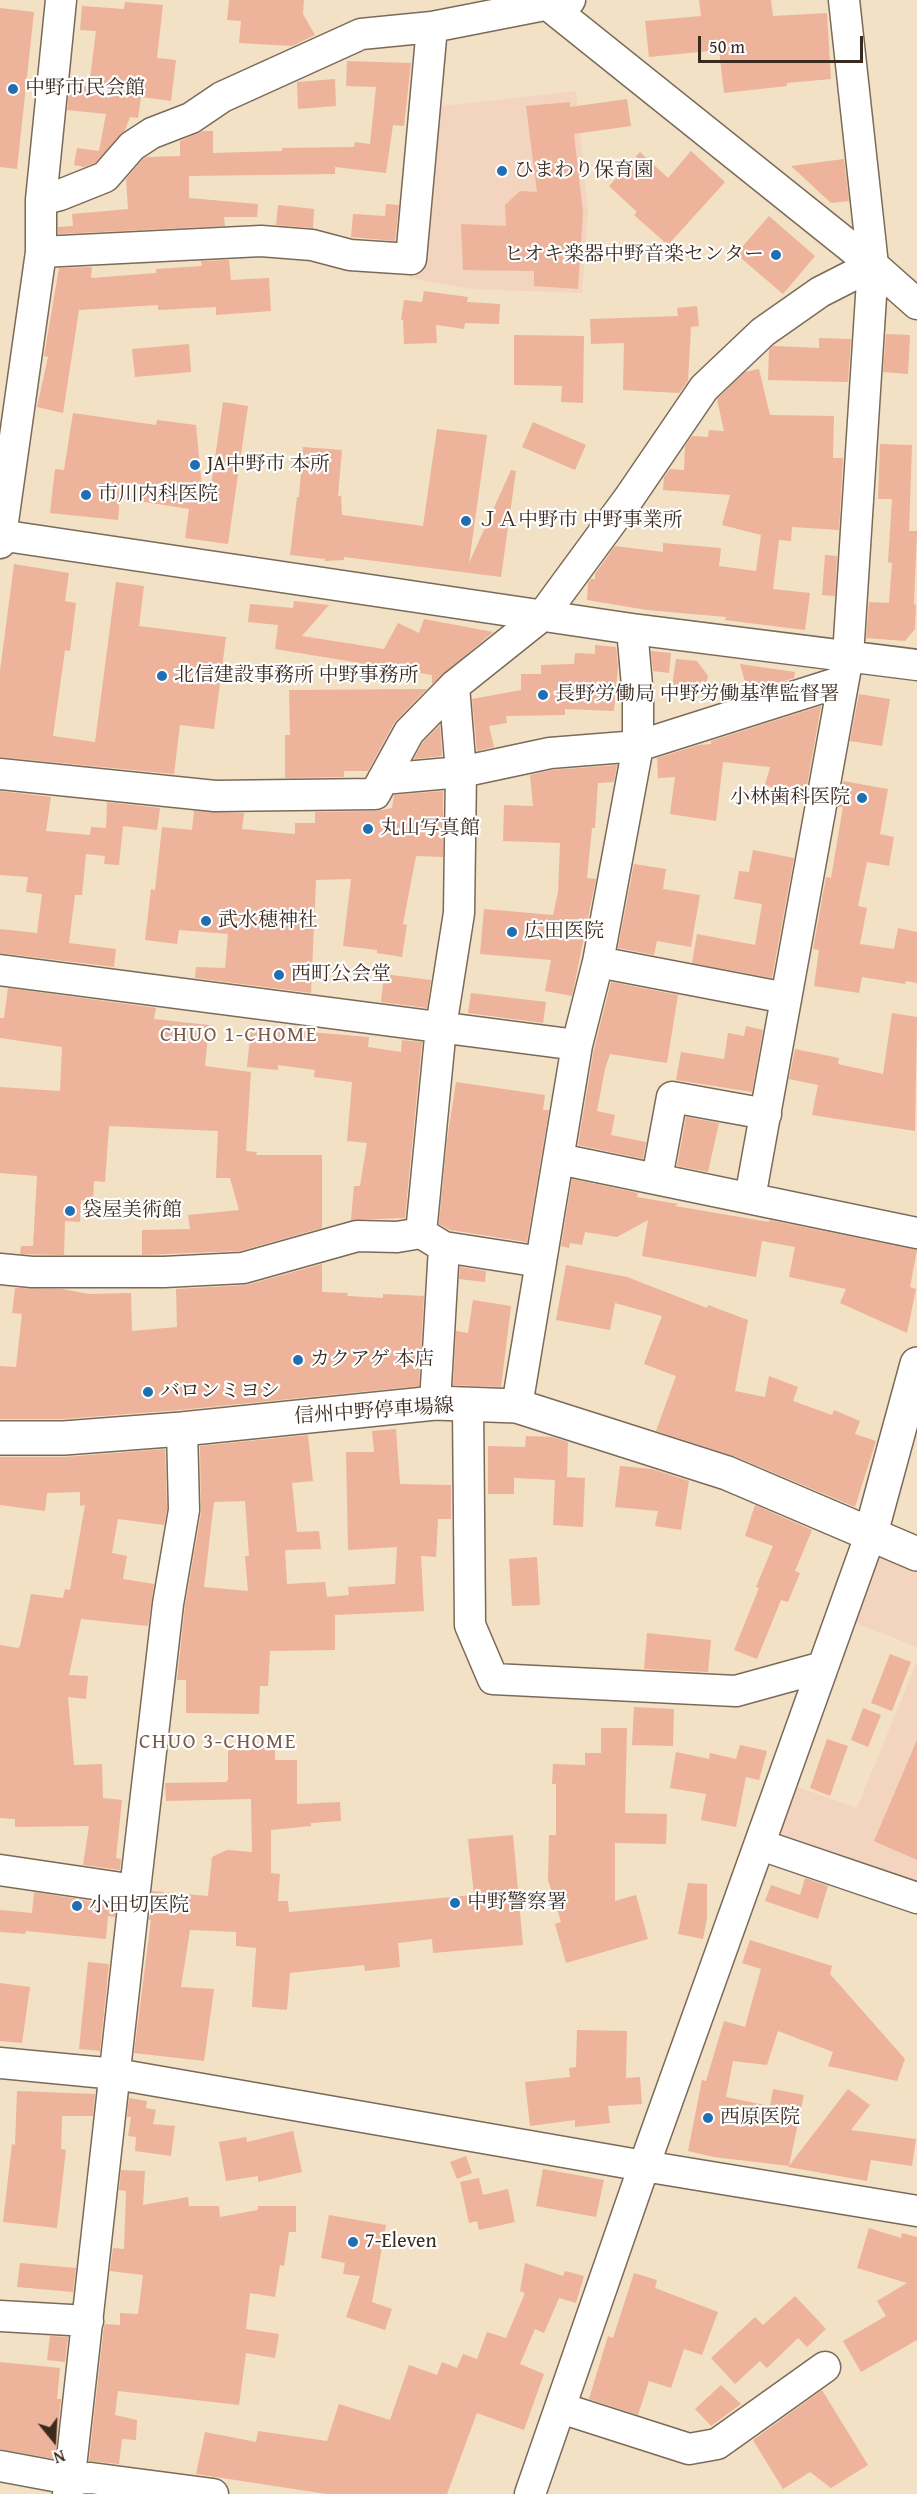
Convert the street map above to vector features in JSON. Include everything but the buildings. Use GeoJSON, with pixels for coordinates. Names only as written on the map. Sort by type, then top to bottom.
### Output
{"type":"FeatureCollection","features":[{"type":"Feature","properties":{"kind":"main road"},"geometry":{"type":"LineString","coordinates":[[871,1533],[917,1364]]}},
{"type":"Feature","properties":{"kind":"main road","name":"信州中野停車場線"},"geometry":{"type":"LineString","coordinates":[[0,1438],[64,1438],[183,1429],[435,1403],[517,1406],[727,1473],[917,1554]]}},
{"type":"Feature","properties":{"kind":"street"},"geometry":{"type":"LineString","coordinates":[[61,0],[41,200],[41,252],[0,538],[543,615],[846,668],[904,663],[917,646]]}},
{"type":"Feature","properties":{"kind":"street"},"geometry":{"type":"LineString","coordinates":[[750,1198],[846,668],[873,265],[844,0]]}},
{"type":"Feature","properties":{"kind":"street"},"geometry":{"type":"LineString","coordinates":[[41,200],[105,177],[132,146],[152,133],[191,118],[222,97],[361,34],[432,27],[554,2],[873,265],[917,304]]}},
{"type":"Feature","properties":{"kind":"street"},"geometry":{"type":"LineString","coordinates":[[41,252],[261,241],[312,244],[350,255],[411,259],[432,27]]}},
{"type":"Feature","properties":{"kind":"street"},"geometry":{"type":"LineString","coordinates":[[0,774],[215,796],[375,794],[409,732],[454,686],[543,615],[630,498],[704,388],[763,332],[820,292],[873,265]]}},
{"type":"Feature","properties":{"kind":"street"},"geometry":{"type":"LineString","coordinates":[[517,1406],[577,1045],[598,962],[638,746],[638,697],[632,629]]}},
{"type":"Feature","properties":{"kind":"street"},"geometry":{"type":"LineString","coordinates":[[383,779],[461,772],[550,753],[638,746],[846,668]]}},
{"type":"Feature","properties":{"kind":"street"},"geometry":{"type":"LineString","coordinates":[[435,1403],[433,1240],[441,1027],[459,913],[461,772],[454,686]]}},
{"type":"Feature","properties":{"kind":"street"},"geometry":{"type":"LineString","coordinates":[[598,962],[786,998]]}},
{"type":"Feature","properties":{"kind":"street"},"geometry":{"type":"LineString","coordinates":[[0,970],[577,1045]]}},
{"type":"Feature","properties":{"kind":"street"},"geometry":{"type":"LineString","coordinates":[[657,1178],[672,1097],[766,1114]]}},
{"type":"Feature","properties":{"kind":"street"},"geometry":{"type":"LineString","coordinates":[[559,1159],[917,1233]]}},
{"type":"Feature","properties":{"kind":"street"},"geometry":{"type":"LineString","coordinates":[[0,1269],[32,1272],[164,1272],[243,1268],[357,1236],[433,1240],[541,1262]]}},
{"type":"Feature","properties":{"kind":"street"},"geometry":{"type":"LineString","coordinates":[[468,1405],[470,1625],[493,1678],[736,1691],[823,1667]]}},
{"type":"Feature","properties":{"kind":"street"},"geometry":{"type":"LineString","coordinates":[[82,2486],[88,2321],[168,1604],[184,1510],[183,1429]]}},
{"type":"Feature","properties":{"kind":"street"},"geometry":{"type":"LineString","coordinates":[[530,2494],[644,2166],[871,1533]]}},
{"type":"Feature","properties":{"kind":"street"},"geometry":{"type":"LineString","coordinates":[[761,1845],[917,1898]]}},
{"type":"Feature","properties":{"kind":"street"},"geometry":{"type":"LineString","coordinates":[[0,1870],[135,1890]]}},
{"type":"Feature","properties":{"kind":"street"},"geometry":{"type":"LineString","coordinates":[[0,2063],[116,2074],[917,2211]]}},
{"type":"Feature","properties":{"kind":"street"},"geometry":{"type":"LineString","coordinates":[[0,2316],[88,2321]]}},
{"type":"Feature","properties":{"kind":"street"},"geometry":{"type":"LineString","coordinates":[[561,2408],[689,2449],[717,2444],[825,2367]]}},
{"type":"Feature","properties":{"kind":"street"},"geometry":{"type":"LineString","coordinates":[[0,2466],[82,2486],[213,2494]]}},
{"type":"Feature","properties":{"kind":"shaded area","name":"ひまわり保育園"},"geometry":{"type":"Polygon","coordinates":[[[576,91],[588,211],[582,293],[471,289],[410,278],[426,108],[576,91]]]}},
{"type":"Feature","properties":{"kind":"shaded area"},"geometry":{"type":"Polygon","coordinates":[[[871,1533],[917,1554],[917,1647],[841,1617],[871,1533]]]}},
{"type":"Feature","properties":{"kind":"shaded area"},"geometry":{"type":"Polygon","coordinates":[[[917,1661],[917,1898],[761,1845],[783,1782],[857,1808],[917,1661]]]}},
{"type":"Feature","properties":{"kind":"place","name":"中野市民会館"},"geometry":{"type":"Point","coordinates":[13,89]}},
{"type":"Feature","properties":{"kind":"place","name":"ひまわり保育園"},"geometry":{"type":"Point","coordinates":[502,171]}},
{"type":"Feature","properties":{"kind":"place","name":"ヒオキ楽器中野音楽センター"},"geometry":{"type":"Point","coordinates":[776,255]}},
{"type":"Feature","properties":{"kind":"place","name":"JA中野市 本所"},"geometry":{"type":"Point","coordinates":[195,465]}},
{"type":"Feature","properties":{"kind":"place","name":"市川内科医院"},"geometry":{"type":"Point","coordinates":[86,495]}},
{"type":"Feature","properties":{"kind":"place","name":"ＪＡ中野市 中野事業所"},"geometry":{"type":"Point","coordinates":[466,521]}},
{"type":"Feature","properties":{"kind":"place","name":"北信建設事務所 中野事務所"},"geometry":{"type":"Point","coordinates":[162,676]}},
{"type":"Feature","properties":{"kind":"place","name":"長野労働局 中野労働基準監督署"},"geometry":{"type":"Point","coordinates":[543,695]}},
{"type":"Feature","properties":{"kind":"place","name":"小林歯科医院"},"geometry":{"type":"Point","coordinates":[862,798]}},
{"type":"Feature","properties":{"kind":"place","name":"丸山写真館"},"geometry":{"type":"Point","coordinates":[368,829]}},
{"type":"Feature","properties":{"kind":"place","name":"武水穂神社"},"geometry":{"type":"Point","coordinates":[206,921]}},
{"type":"Feature","properties":{"kind":"place","name":"広田医院"},"geometry":{"type":"Point","coordinates":[512,932]}},
{"type":"Feature","properties":{"kind":"place","name":"西町公会堂"},"geometry":{"type":"Point","coordinates":[279,975]}},
{"type":"Feature","properties":{"kind":"place","name":"袋屋美術館"},"geometry":{"type":"Point","coordinates":[70,1211]}},
{"type":"Feature","properties":{"kind":"place","name":"カクアゲ 本店"},"geometry":{"type":"Point","coordinates":[298,1360]}},
{"type":"Feature","properties":{"kind":"place","name":"バロンミヨシ"},"geometry":{"type":"Point","coordinates":[148,1392]}},
{"type":"Feature","properties":{"kind":"place","name":"中野警察署"},"geometry":{"type":"Point","coordinates":[455,1903]}},
{"type":"Feature","properties":{"kind":"place","name":"小田切医院"},"geometry":{"type":"Point","coordinates":[77,1906]}},
{"type":"Feature","properties":{"kind":"place","name":"西原医院"},"geometry":{"type":"Point","coordinates":[708,2118]}},
{"type":"Feature","properties":{"kind":"place","name":"7-Eleven"},"geometry":{"type":"Point","coordinates":[353,2242]}},
{"type":"Feature","properties":{"kind":"district","name":"CHUO 1-CHOME"},"geometry":{"type":"Point","coordinates":[239,1036]}},
{"type":"Feature","properties":{"kind":"district","name":"CHUO 3-CHOME"},"geometry":{"type":"Point","coordinates":[218,1743]}}]}
